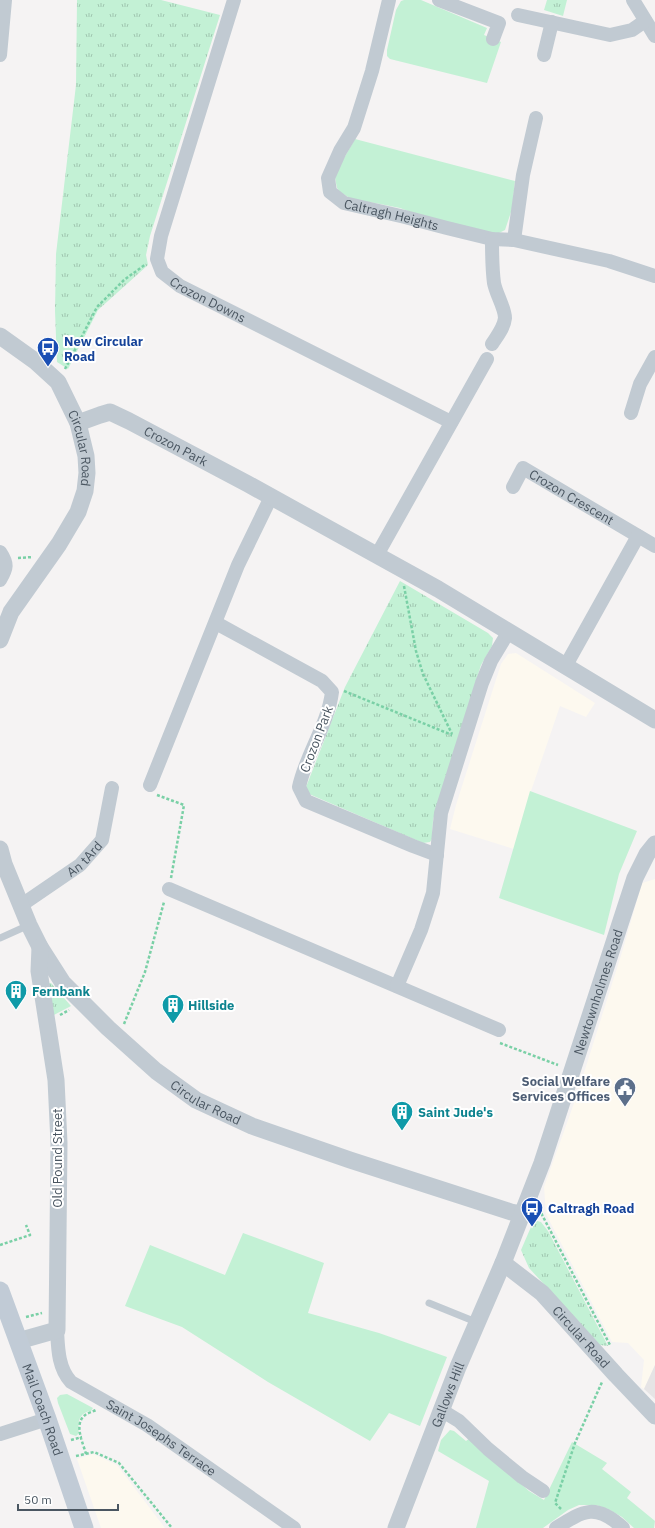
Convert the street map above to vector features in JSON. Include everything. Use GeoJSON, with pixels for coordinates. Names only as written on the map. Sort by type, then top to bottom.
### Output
{"type":"FeatureCollection","features":[{"type":"Feature","properties":{"kind":"main road","name":"Mail Coach Road"},"geometry":{"type":"LineString","coordinates":[[0,1291],[47,1419],[84,1528]]}},
{"type":"Feature","properties":{"kind":"street"},"geometry":{"type":"LineString","coordinates":[[0,55],[5,0]]}},
{"type":"Feature","properties":{"kind":"street"},"geometry":{"type":"LineString","coordinates":[[157,259],[163,229],[230,17],[234,0]]}},
{"type":"Feature","properties":{"kind":"street","name":"Caltragh Heights"},"geometry":{"type":"LineString","coordinates":[[389,0],[372,71],[354,128],[340,151],[328,178],[330,192],[344,203],[492,239],[514,240],[609,261],[655,276]]}},
{"type":"Feature","properties":{"kind":"street"},"geometry":{"type":"LineString","coordinates":[[439,0],[499,23],[493,39]]}},
{"type":"Feature","properties":{"kind":"street"},"geometry":{"type":"LineString","coordinates":[[633,0],[655,36]]}},
{"type":"Feature","properties":{"kind":"street"},"geometry":{"type":"LineString","coordinates":[[518,15],[610,35],[632,30],[645,21]]}},
{"type":"Feature","properties":{"kind":"street"},"geometry":{"type":"LineString","coordinates":[[544,55],[552,22]]}},
{"type":"Feature","properties":{"kind":"street"},"geometry":{"type":"LineString","coordinates":[[514,240],[523,175],[536,118]]}},
{"type":"Feature","properties":{"kind":"street"},"geometry":{"type":"LineString","coordinates":[[492,239],[494,281],[497,294],[503,306],[505,318],[502,328],[492,344]]}},
{"type":"Feature","properties":{"kind":"street","name":"Crozon Downs"},"geometry":{"type":"LineString","coordinates":[[157,259],[162,272],[180,286],[451,422]]}},
{"type":"Feature","properties":{"kind":"street","name":"Circular Road"},"geometry":{"type":"LineString","coordinates":[[0,336],[35,361],[58,382],[78,423],[86,456],[85,491],[78,512],[51,554],[10,612],[0,640]]}},
{"type":"Feature","properties":{"kind":"street"},"geometry":{"type":"LineString","coordinates":[[630,413],[640,384],[655,357]]}},
{"type":"Feature","properties":{"kind":"street"},"geometry":{"type":"LineString","coordinates":[[377,555],[487,359]]}},
{"type":"Feature","properties":{"kind":"street","name":"Crozon Park"},"geometry":{"type":"LineString","coordinates":[[78,423],[110,412],[129,421],[377,555],[509,631],[565,667],[655,720]]}},
{"type":"Feature","properties":{"kind":"street","name":"Crozon Crescent"},"geometry":{"type":"LineString","coordinates":[[513,487],[523,468],[655,546]]}},
{"type":"Feature","properties":{"kind":"street"},"geometry":{"type":"LineString","coordinates":[[150,785],[192,676],[216,623],[238,565],[271,497]]}},
{"type":"Feature","properties":{"kind":"street"},"geometry":{"type":"LineString","coordinates":[[565,667],[638,536]]}},
{"type":"Feature","properties":{"kind":"street"},"geometry":{"type":"LineString","coordinates":[[0,580],[6,569],[3,556]]}},
{"type":"Feature","properties":{"kind":"street","name":"Crozon Park"},"geometry":{"type":"LineString","coordinates":[[216,623],[322,681],[332,692],[330,706],[302,774],[299,787],[306,801],[437,855]]}},
{"type":"Feature","properties":{"kind":"street"},"geometry":{"type":"LineString","coordinates":[[397,986],[421,930],[433,893],[441,813],[458,737],[488,668],[500,644],[509,631]]}},
{"type":"Feature","properties":{"kind":"street","name":"An tArd"},"geometry":{"type":"LineString","coordinates":[[20,906],[80,865],[102,840],[112,788]]}},
{"type":"Feature","properties":{"kind":"street","name":"Newtownholmes Road"},"geometry":{"type":"LineString","coordinates":[[503,1263],[542,1163],[635,878],[647,854],[655,844]]}},
{"type":"Feature","properties":{"kind":"street","name":"Circular Road"},"geometry":{"type":"LineString","coordinates":[[0,849],[20,906],[29,925],[40,946],[64,983],[118,1037],[156,1071],[196,1100],[252,1126],[511,1212],[522,1214]]}},
{"type":"Feature","properties":{"kind":"street"},"geometry":{"type":"LineString","coordinates":[[170,889],[499,1030]]}},
{"type":"Feature","properties":{"kind":"street","name":"Old Pound Street"},"geometry":{"type":"LineString","coordinates":[[40,946],[39,971],[56,1080],[59,1142],[57,1330]]}},
{"type":"Feature","properties":{"kind":"street","name":"Circular Road"},"geometry":{"type":"LineString","coordinates":[[503,1263],[542,1293],[655,1416]]}},
{"type":"Feature","properties":{"kind":"street","name":"Gallows Hill"},"geometry":{"type":"LineString","coordinates":[[396,1528],[476,1322],[503,1263]]}},
{"type":"Feature","properties":{"kind":"street"},"geometry":{"type":"LineString","coordinates":[[18,1341],[57,1330]]}},
{"type":"Feature","properties":{"kind":"street","name":"Saint Josephs Terrace"},"geometry":{"type":"LineString","coordinates":[[57,1330],[59,1357],[65,1375],[71,1382],[148,1425],[294,1528]]}},
{"type":"Feature","properties":{"kind":"street"},"geometry":{"type":"LineString","coordinates":[[441,1410],[459,1421],[488,1449],[522,1477],[543,1491]]}},
{"type":"Feature","properties":{"kind":"street"},"geometry":{"type":"LineString","coordinates":[[0,1434],[47,1419]]}},
{"type":"Feature","properties":{"kind":"street"},"geometry":{"type":"LineString","coordinates":[[556,1528],[584,1512],[592,1511],[612,1518],[623,1528]]}},
{"type":"Feature","properties":{"kind":"lane"},"geometry":{"type":"LineString","coordinates":[[0,938],[29,925]]}},
{"type":"Feature","properties":{"kind":"lane"},"geometry":{"type":"LineString","coordinates":[[429,1302],[476,1322]]}},
{"type":"Feature","properties":{"kind":"path"},"geometry":{"type":"LineString","coordinates":[[58,382],[97,307],[124,280],[147,263],[157,259]]}},
{"type":"Feature","properties":{"kind":"path"},"geometry":{"type":"LineString","coordinates":[[3,556],[51,554]]}},
{"type":"Feature","properties":{"kind":"path"},"geometry":{"type":"LineString","coordinates":[[410,574],[404,588],[416,650],[423,674],[458,737]]}},
{"type":"Feature","properties":{"kind":"path"},"geometry":{"type":"LineString","coordinates":[[332,692],[340,690],[458,737]]}},
{"type":"Feature","properties":{"kind":"path"},"geometry":{"type":"LineString","coordinates":[[118,1037],[145,972],[165,897],[170,889],[184,805],[155,794],[150,785]]}},
{"type":"Feature","properties":{"kind":"path"},"geometry":{"type":"LineString","coordinates":[[47,1022],[83,1002]]}},
{"type":"Feature","properties":{"kind":"path"},"geometry":{"type":"LineString","coordinates":[[499,1030],[500,1044],[572,1069]]}},
{"type":"Feature","properties":{"kind":"path"},"geometry":{"type":"LineString","coordinates":[[529,1196],[543,1216],[612,1348]]}},
{"type":"Feature","properties":{"kind":"path"},"geometry":{"type":"LineString","coordinates":[[0,1245],[30,1235],[26,1225]]}},
{"type":"Feature","properties":{"kind":"path"},"geometry":{"type":"LineString","coordinates":[[24,1318],[44,1312]]}},
{"type":"Feature","properties":{"kind":"path"},"geometry":{"type":"LineString","coordinates":[[570,1519],[555,1503],[575,1444],[609,1367]]}},
{"type":"Feature","properties":{"kind":"path"},"geometry":{"type":"LineString","coordinates":[[86,1454],[79,1426],[83,1417],[100,1408]]}},
{"type":"Feature","properties":{"kind":"path"},"geometry":{"type":"LineString","coordinates":[[69,1441],[82,1437]]}},
{"type":"Feature","properties":{"kind":"path"},"geometry":{"type":"LineString","coordinates":[[61,1461],[94,1452],[119,1463],[172,1528]]}},
{"type":"Feature","properties":{"kind":"shaded area"},"geometry":{"type":"Polygon","coordinates":[[[516,653],[595,703],[586,717],[560,706],[531,791],[514,849],[450,829],[456,805],[501,664],[508,654],[516,653]]]}},
{"type":"Feature","properties":{"kind":"shaded area"},"geometry":{"type":"Polygon","coordinates":[[[655,879],[655,1365],[644,1389],[641,1387],[644,1360],[628,1343],[612,1342],[546,1214],[544,1187],[577,1095],[642,883],[655,879]]]}},
{"type":"Feature","properties":{"kind":"shaded area"},"geometry":{"type":"Polygon","coordinates":[[[655,1365],[655,1399],[644,1389],[655,1365]]]}},
{"type":"Feature","properties":{"kind":"shaded area"},"geometry":{"type":"Polygon","coordinates":[[[93,1454],[117,1465],[165,1528],[101,1528],[77,1459],[93,1454]]]}},
{"type":"Feature","properties":{"kind":"green space"},"geometry":{"type":"Polygon","coordinates":[[[77,0],[161,0],[220,15],[150,236],[146,255],[148,265],[98,310],[68,369],[57,362],[55,311],[56,254],[76,85],[77,0]]]}},
{"type":"Feature","properties":{"kind":"green space"},"geometry":{"type":"Polygon","coordinates":[[[421,0],[487,28],[484,35],[501,42],[487,83],[390,59],[387,56],[396,10],[401,1],[421,0]]]}},
{"type":"Feature","properties":{"kind":"green space"},"geometry":{"type":"Polygon","coordinates":[[[547,0],[567,0],[563,16],[544,10],[547,0]]]}},
{"type":"Feature","properties":{"kind":"green space"},"geometry":{"type":"Polygon","coordinates":[[[355,139],[515,181],[512,209],[505,230],[497,234],[419,215],[400,208],[353,200],[340,192],[337,188],[335,178],[337,170],[355,139]]]}},
{"type":"Feature","properties":{"kind":"green space"},"geometry":{"type":"Polygon","coordinates":[[[400,581],[488,633],[493,638],[492,646],[481,665],[439,799],[433,820],[432,839],[430,842],[423,843],[309,794],[306,787],[345,687],[400,581]]]}},
{"type":"Feature","properties":{"kind":"green space"},"geometry":{"type":"Polygon","coordinates":[[[530,791],[637,831],[619,874],[604,935],[499,898],[530,791]]]}},
{"type":"Feature","properties":{"kind":"green space"},"geometry":{"type":"Polygon","coordinates":[[[48,983],[51,983],[71,1006],[52,1016],[48,983]]]}},
{"type":"Feature","properties":{"kind":"green space"},"geometry":{"type":"Polygon","coordinates":[[[534,1220],[541,1222],[548,1231],[608,1346],[600,1345],[529,1268],[521,1250],[534,1220]]]}},
{"type":"Feature","properties":{"kind":"green space"},"geometry":{"type":"Polygon","coordinates":[[[243,1233],[324,1263],[308,1313],[379,1333],[447,1357],[420,1426],[389,1413],[370,1441],[268,1382],[182,1327],[125,1306],[150,1245],[225,1275],[243,1233]]]}},
{"type":"Feature","properties":{"kind":"green space"},"geometry":{"type":"Polygon","coordinates":[[[67,1394],[93,1408],[91,1411],[84,1413],[81,1416],[78,1425],[79,1433],[76,1436],[70,1434],[58,1403],[57,1398],[60,1395],[67,1394]]]}},
{"type":"Feature","properties":{"kind":"green space"},"geometry":{"type":"Polygon","coordinates":[[[450,1430],[454,1431],[466,1441],[470,1438],[529,1491],[544,1500],[572,1442],[607,1463],[602,1469],[631,1492],[627,1498],[655,1521],[654,1528],[634,1528],[622,1517],[608,1509],[596,1505],[579,1505],[568,1510],[543,1528],[476,1528],[489,1481],[438,1451],[441,1440],[450,1430]]]}},
{"type":"Feature","properties":{"kind":"place","name":"New Circular Road"},"geometry":{"type":"Point","coordinates":[48,368]}},
{"type":"Feature","properties":{"kind":"place","name":"Fernbank"},"geometry":{"type":"Point","coordinates":[16,1010]}},
{"type":"Feature","properties":{"kind":"place","name":"Hillside"},"geometry":{"type":"Point","coordinates":[173,1024]}},
{"type":"Feature","properties":{"kind":"place","name":"Social Welfare Services Offices"},"geometry":{"type":"Point","coordinates":[625,1108]}},
{"type":"Feature","properties":{"kind":"place","name":"Saint Jude's"},"geometry":{"type":"Point","coordinates":[402,1132]}},
{"type":"Feature","properties":{"kind":"place","name":"Caltragh Road"},"geometry":{"type":"Point","coordinates":[532,1228]}}]}
